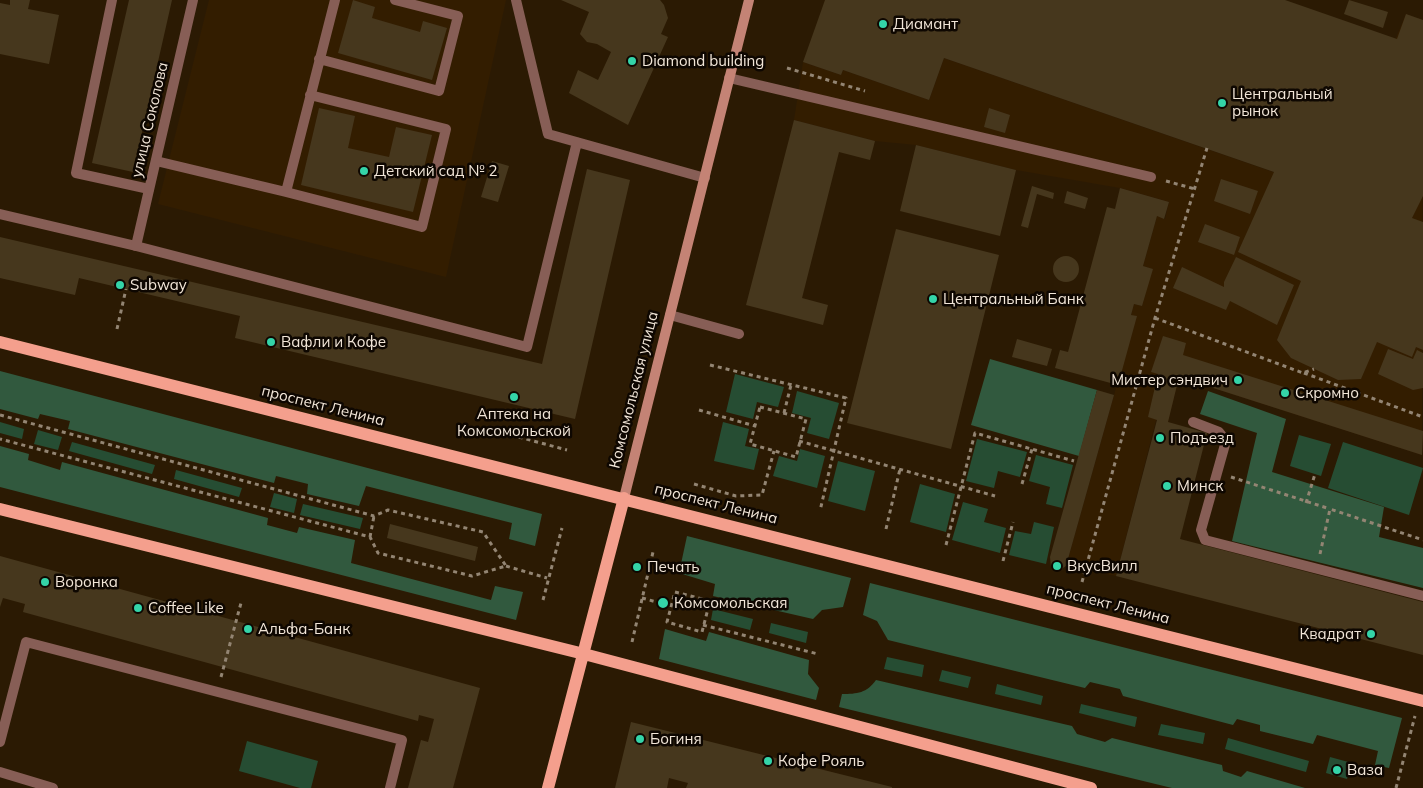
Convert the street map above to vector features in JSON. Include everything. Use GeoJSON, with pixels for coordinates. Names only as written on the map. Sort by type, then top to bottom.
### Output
{"type":"FeatureCollection","features":[{"type":"Feature","properties":{"kind":"main road","name":"Комсомольская улица"},"geometry":{"type":"LineString","coordinates":[[548,788],[624,498],[749,0]]}},
{"type":"Feature","properties":{"kind":"main road","name":"проспект Ленина"},"geometry":{"type":"LineString","coordinates":[[0,342],[1421,700]]}},
{"type":"Feature","properties":{"kind":"main road"},"geometry":{"type":"LineString","coordinates":[[0,509],[584,654],[1091,788]]}},
{"type":"Feature","properties":{"kind":"street"},"geometry":{"type":"LineString","coordinates":[[112,0],[76,173],[149,189]]}},
{"type":"Feature","properties":{"kind":"street","name":"улица Соколова"},"geometry":{"type":"LineString","coordinates":[[136,246],[193,0]]}},
{"type":"Feature","properties":{"kind":"street"},"geometry":{"type":"LineString","coordinates":[[286,192],[335,0]]}},
{"type":"Feature","properties":{"kind":"street"},"geometry":{"type":"LineString","coordinates":[[319,59],[439,90],[458,16],[395,0]]}},
{"type":"Feature","properties":{"kind":"street"},"geometry":{"type":"LineString","coordinates":[[516,0],[548,134],[705,178]]}},
{"type":"Feature","properties":{"kind":"street"},"geometry":{"type":"LineString","coordinates":[[729,78],[1152,177]]}},
{"type":"Feature","properties":{"kind":"street"},"geometry":{"type":"LineString","coordinates":[[156,161],[422,227],[446,130],[310,95]]}},
{"type":"Feature","properties":{"kind":"street"},"geometry":{"type":"LineString","coordinates":[[0,214],[136,246],[527,347],[577,142]]}},
{"type":"Feature","properties":{"kind":"street"},"geometry":{"type":"LineString","coordinates":[[670,315],[739,334]]}},
{"type":"Feature","properties":{"kind":"street"},"geometry":{"type":"LineString","coordinates":[[1193,422],[1219,432],[1226,441],[1201,530],[1205,540],[1423,596]]}},
{"type":"Feature","properties":{"kind":"street"},"geometry":{"type":"LineString","coordinates":[[0,742],[26,642],[402,740],[390,788]]}},
{"type":"Feature","properties":{"kind":"street"},"geometry":{"type":"LineString","coordinates":[[0,772],[53,788]]}},
{"type":"Feature","properties":{"kind":"path"},"geometry":{"type":"LineString","coordinates":[[787,68],[869,92]]}},
{"type":"Feature","properties":{"kind":"path"},"geometry":{"type":"LineString","coordinates":[[1082,582],[1155,318],[1207,148]]}},
{"type":"Feature","properties":{"kind":"path"},"geometry":{"type":"LineString","coordinates":[[1152,177],[1194,189]]}},
{"type":"Feature","properties":{"kind":"path"},"geometry":{"type":"LineString","coordinates":[[117,329],[126,289]]}},
{"type":"Feature","properties":{"kind":"path"},"geometry":{"type":"LineString","coordinates":[[1155,318],[1423,416]]}},
{"type":"Feature","properties":{"kind":"path"},"geometry":{"type":"LineString","coordinates":[[710,365],[846,398],[820,511]]}},
{"type":"Feature","properties":{"kind":"path"},"geometry":{"type":"LineString","coordinates":[[1303,373],[1314,369]]}},
{"type":"Feature","properties":{"kind":"path"},"geometry":{"type":"LineString","coordinates":[[784,413],[791,385]]}},
{"type":"Feature","properties":{"kind":"path"},"geometry":{"type":"LineString","coordinates":[[760,407],[806,419],[796,456],[750,444],[755,426],[760,407]]}},
{"type":"Feature","properties":{"kind":"path"},"geometry":{"type":"LineString","coordinates":[[699,410],[755,426]]}},
{"type":"Feature","properties":{"kind":"path"},"geometry":{"type":"LineString","coordinates":[[0,415],[374,516],[388,510],[483,532],[506,566]]}},
{"type":"Feature","properties":{"kind":"path"},"geometry":{"type":"LineString","coordinates":[[946,545],[975,433],[1074,461]]}},
{"type":"Feature","properties":{"kind":"path"},"geometry":{"type":"LineString","coordinates":[[511,435],[567,450]]}},
{"type":"Feature","properties":{"kind":"path"},"geometry":{"type":"LineString","coordinates":[[0,440],[370,537]]}},
{"type":"Feature","properties":{"kind":"path"},"geometry":{"type":"LineString","coordinates":[[799,441],[995,496]]}},
{"type":"Feature","properties":{"kind":"path"},"geometry":{"type":"LineString","coordinates":[[1022,484],[1032,449]]}},
{"type":"Feature","properties":{"kind":"path"},"geometry":{"type":"LineString","coordinates":[[694,484],[736,496],[762,495],[774,451]]}},
{"type":"Feature","properties":{"kind":"path"},"geometry":{"type":"LineString","coordinates":[[886,529],[900,469]]}},
{"type":"Feature","properties":{"kind":"path"},"geometry":{"type":"LineString","coordinates":[[1217,473],[1423,540]]}},
{"type":"Feature","properties":{"kind":"path"},"geometry":{"type":"LineString","coordinates":[[1306,503],[1316,474]]}},
{"type":"Feature","properties":{"kind":"path"},"geometry":{"type":"LineString","coordinates":[[1316,569],[1330,509]]}},
{"type":"Feature","properties":{"kind":"path"},"geometry":{"type":"LineString","coordinates":[[374,516],[370,537],[378,554],[472,576],[506,566],[547,578]]}},
{"type":"Feature","properties":{"kind":"path"},"geometry":{"type":"LineString","coordinates":[[1003,561],[1014,522]]}},
{"type":"Feature","properties":{"kind":"path"},"geometry":{"type":"LineString","coordinates":[[543,600],[547,578],[562,528]]}},
{"type":"Feature","properties":{"kind":"path"},"geometry":{"type":"LineString","coordinates":[[632,642],[652,552]]}},
{"type":"Feature","properties":{"kind":"path"},"geometry":{"type":"LineString","coordinates":[[675,592],[710,601],[704,626],[702,632],[667,622],[675,592]]}},
{"type":"Feature","properties":{"kind":"path"},"geometry":{"type":"LineString","coordinates":[[642,598],[671,606]]}},
{"type":"Feature","properties":{"kind":"path"},"geometry":{"type":"LineString","coordinates":[[217,692],[241,603]]}},
{"type":"Feature","properties":{"kind":"path"},"geometry":{"type":"LineString","coordinates":[[704,626],[818,654]]}},
{"type":"Feature","properties":{"kind":"path"},"geometry":{"type":"LineString","coordinates":[[1396,788],[1421,700]]}},
{"type":"Feature","properties":{"kind":"shaded area"},"geometry":{"type":"Polygon","coordinates":[[[209,0],[506,0],[446,277],[158,204],[209,0]]]}},
{"type":"Feature","properties":{"kind":"shaded area","name":"Центральный рынок"},"geometry":{"type":"Polygon","coordinates":[[[1406,14],[1423,20],[1422,455],[1179,377],[1168,422],[1156,420],[1116,576],[1066,566],[1136,317],[1131,315],[1134,304],[1142,306],[1152,269],[1143,266],[1157,216],[1165,219],[1169,202],[1120,188],[1016,170],[916,145],[875,141],[794,120],[803,62],[841,75],[843,70],[929,100],[944,58],[1331,192],[1406,14]]]}},
{"type":"Feature","properties":{"kind":"green space"},"geometry":{"type":"Polygon","coordinates":[[[990,359],[1097,390],[1079,456],[971,425],[990,359]]]}},
{"type":"Feature","properties":{"kind":"green space"},"geometry":{"type":"Polygon","coordinates":[[[0,371],[542,514],[535,546],[509,539],[512,523],[366,486],[359,506],[307,494],[308,484],[276,476],[274,483],[68,429],[70,421],[40,414],[38,419],[0,409],[0,371]]]}},
{"type":"Feature","properties":{"kind":"green space"},"geometry":{"type":"Polygon","coordinates":[[[735,374],[784,387],[778,407],[757,402],[753,419],[726,412],[735,374]]]}},
{"type":"Feature","properties":{"kind":"green space"},"geometry":{"type":"Polygon","coordinates":[[[797,391],[839,403],[829,439],[807,433],[811,418],[792,413],[797,391]]]}},
{"type":"Feature","properties":{"kind":"green space"},"geometry":{"type":"Polygon","coordinates":[[[1208,391],[1286,419],[1272,472],[1384,507],[1379,537],[1423,548],[1423,588],[1232,541],[1257,433],[1200,414],[1208,391]]]}},
{"type":"Feature","properties":{"kind":"green space"},"geometry":{"type":"Polygon","coordinates":[[[0,422],[24,429],[22,439],[0,433],[0,422]]]}},
{"type":"Feature","properties":{"kind":"green space"},"geometry":{"type":"Polygon","coordinates":[[[723,422],[749,429],[745,446],[759,449],[754,470],[714,461],[723,422]]]}},
{"type":"Feature","properties":{"kind":"green space"},"geometry":{"type":"Polygon","coordinates":[[[38,430],[62,437],[58,450],[34,444],[38,430]]]}},
{"type":"Feature","properties":{"kind":"green space"},"geometry":{"type":"Polygon","coordinates":[[[1299,435],[1331,444],[1321,476],[1290,466],[1299,435]]]}},
{"type":"Feature","properties":{"kind":"green space"},"geometry":{"type":"Polygon","coordinates":[[[977,439],[1027,452],[1020,477],[998,471],[994,488],[966,481],[977,439]]]}},
{"type":"Feature","properties":{"kind":"green space"},"geometry":{"type":"Polygon","coordinates":[[[72,442],[155,465],[152,474],[69,451],[72,442]]]}},
{"type":"Feature","properties":{"kind":"green space"},"geometry":{"type":"Polygon","coordinates":[[[1343,442],[1423,468],[1409,515],[1328,488],[1343,442]]]}},
{"type":"Feature","properties":{"kind":"green space"},"geometry":{"type":"Polygon","coordinates":[[[0,446],[29,454],[28,460],[60,470],[62,462],[268,518],[267,525],[297,533],[299,527],[355,540],[351,563],[491,600],[495,586],[523,592],[516,620],[0,487],[0,446]]]}},
{"type":"Feature","properties":{"kind":"green space"},"geometry":{"type":"Polygon","coordinates":[[[800,449],[825,456],[817,488],[773,476],[779,456],[797,461],[800,449]]]}},
{"type":"Feature","properties":{"kind":"green space"},"geometry":{"type":"Polygon","coordinates":[[[1036,455],[1073,465],[1062,508],[1046,504],[1050,487],[1029,481],[1036,455]]]}},
{"type":"Feature","properties":{"kind":"green space"},"geometry":{"type":"Polygon","coordinates":[[[838,461],[875,471],[865,511],[828,501],[838,461]]]}},
{"type":"Feature","properties":{"kind":"green space"},"geometry":{"type":"Polygon","coordinates":[[[176,470],[242,488],[239,497],[174,479],[176,470]]]}},
{"type":"Feature","properties":{"kind":"green space"},"geometry":{"type":"Polygon","coordinates":[[[920,484],[955,494],[946,532],[910,522],[920,484]]]}},
{"type":"Feature","properties":{"kind":"green space"},"geometry":{"type":"Polygon","coordinates":[[[274,493],[297,499],[294,513],[270,507],[274,493]]]}},
{"type":"Feature","properties":{"kind":"green space"},"geometry":{"type":"Polygon","coordinates":[[[963,502],[988,509],[984,522],[1006,528],[1000,553],[952,540],[963,502]]]}},
{"type":"Feature","properties":{"kind":"green space"},"geometry":{"type":"Polygon","coordinates":[[[303,504],[363,518],[360,529],[300,515],[303,504]]]}},
{"type":"Feature","properties":{"kind":"green space"},"geometry":{"type":"Polygon","coordinates":[[[1034,522],[1054,527],[1046,564],[1009,555],[1015,531],[1031,534],[1034,522]]]}},
{"type":"Feature","properties":{"kind":"green space"},"geometry":{"type":"Polygon","coordinates":[[[687,536],[851,578],[843,607],[822,610],[813,619],[713,596],[715,584],[679,573],[687,536]]]}},
{"type":"Feature","properties":{"kind":"green space"},"geometry":{"type":"Polygon","coordinates":[[[870,583],[1402,718],[1389,768],[1375,765],[1378,751],[1317,735],[1313,744],[1260,731],[1260,725],[1237,719],[1233,725],[1123,696],[1120,689],[1090,682],[1085,688],[888,640],[877,621],[863,615],[870,583]]]}},
{"type":"Feature","properties":{"kind":"green space"},"geometry":{"type":"Polygon","coordinates":[[[713,609],[753,619],[750,630],[711,620],[713,609]]]}},
{"type":"Feature","properties":{"kind":"green space"},"geometry":{"type":"Polygon","coordinates":[[[771,623],[808,632],[806,643],[769,633],[771,623]]]}},
{"type":"Feature","properties":{"kind":"green space"},"geometry":{"type":"Polygon","coordinates":[[[665,629],[706,641],[709,632],[809,660],[808,674],[819,688],[816,700],[659,659],[665,629]]]}},
{"type":"Feature","properties":{"kind":"green space"},"geometry":{"type":"Polygon","coordinates":[[[887,657],[924,665],[922,677],[884,669],[887,657]]]}},
{"type":"Feature","properties":{"kind":"green space"},"geometry":{"type":"Polygon","coordinates":[[[942,670],[971,677],[968,688],[939,681],[942,670]]]}},
{"type":"Feature","properties":{"kind":"green space"},"geometry":{"type":"Polygon","coordinates":[[[876,680],[1072,726],[1077,734],[1105,742],[1112,738],[1222,765],[1223,771],[1241,777],[1247,771],[1305,788],[1172,788],[839,707],[842,694],[861,692],[869,688],[876,680]]]}},
{"type":"Feature","properties":{"kind":"green space"},"geometry":{"type":"Polygon","coordinates":[[[997,684],[1043,696],[1041,705],[995,694],[997,684]]]}},
{"type":"Feature","properties":{"kind":"green space"},"geometry":{"type":"Polygon","coordinates":[[[1081,704],[1137,717],[1135,727],[1079,713],[1081,704]]]}},
{"type":"Feature","properties":{"kind":"green space"},"geometry":{"type":"Polygon","coordinates":[[[1161,724],[1205,733],[1203,744],[1158,735],[1161,724]]]}},
{"type":"Feature","properties":{"kind":"green space"},"geometry":{"type":"Polygon","coordinates":[[[1228,738],[1309,761],[1306,772],[1225,749],[1228,738]]]}},
{"type":"Feature","properties":{"kind":"green space"},"geometry":{"type":"Polygon","coordinates":[[[247,741],[318,761],[311,788],[300,788],[239,771],[247,741]]]}},
{"type":"Feature","properties":{"kind":"green space"},"geometry":{"type":"Polygon","coordinates":[[[1330,757],[1352,763],[1347,779],[1326,773],[1330,757]]]}},
{"type":"Feature","properties":{"kind":"building"},"geometry":{"type":"Polygon","coordinates":[[[10,0],[30,0],[28,9],[59,15],[49,64],[0,54],[0,3],[10,5],[10,0]]]}},
{"type":"Feature","properties":{"kind":"building"},"geometry":{"type":"Polygon","coordinates":[[[129,0],[172,0],[133,172],[92,163],[129,0]]]}},
{"type":"Feature","properties":{"kind":"building"},"geometry":{"type":"Polygon","coordinates":[[[353,0],[375,7],[372,18],[420,32],[423,21],[447,28],[432,80],[338,53],[353,0]]]}},
{"type":"Feature","properties":{"kind":"building","name":"Diamond building"},"geometry":{"type":"Polygon","coordinates":[[[561,0],[660,0],[664,5],[668,18],[661,34],[668,37],[628,125],[569,93],[578,70],[598,80],[611,52],[597,44],[587,42],[580,34],[589,12],[561,0]]]}},
{"type":"Feature","properties":{"kind":"building"},"geometry":{"type":"Polygon","coordinates":[[[825,0],[1285,0],[1397,39],[1406,14],[1423,20],[1423,196],[1412,218],[1423,222],[1423,350],[1416,347],[1412,357],[1377,342],[1361,379],[1338,380],[1291,358],[1277,340],[1301,281],[1238,252],[1274,172],[944,58],[929,100],[843,70],[841,75],[803,62],[825,0]]]}},
{"type":"Feature","properties":{"kind":"building"},"geometry":{"type":"Polygon","coordinates":[[[1349,0],[1388,12],[1383,28],[1344,14],[1349,0]]]}},
{"type":"Feature","properties":{"kind":"building","name":"Детский сад № 2"},"geometry":{"type":"Polygon","coordinates":[[[319,108],[355,116],[348,148],[389,157],[396,127],[432,135],[413,212],[301,185],[319,108]]]}},
{"type":"Feature","properties":{"kind":"building"},"geometry":{"type":"Polygon","coordinates":[[[989,108],[1010,115],[1005,133],[984,127],[989,108]]]}},
{"type":"Feature","properties":{"kind":"building"},"geometry":{"type":"Polygon","coordinates":[[[794,120],[875,141],[870,160],[839,152],[802,298],[828,305],[823,325],[746,305],[794,120]]]}},
{"type":"Feature","properties":{"kind":"building"},"geometry":{"type":"Polygon","coordinates":[[[916,145],[1016,170],[1000,236],[900,211],[916,145]]]}},
{"type":"Feature","properties":{"kind":"building"},"geometry":{"type":"Polygon","coordinates":[[[492,161],[509,166],[498,202],[481,197],[492,161]]]}},
{"type":"Feature","properties":{"kind":"building"},"geometry":{"type":"Polygon","coordinates":[[[587,169],[630,180],[575,419],[235,338],[240,316],[79,278],[75,295],[0,278],[0,237],[542,364],[587,169]]]}},
{"type":"Feature","properties":{"kind":"building"},"geometry":{"type":"Polygon","coordinates":[[[1221,179],[1258,191],[1250,214],[1214,201],[1221,179]]]}},
{"type":"Feature","properties":{"kind":"building"},"geometry":{"type":"Polygon","coordinates":[[[1032,186],[1054,193],[1053,199],[1037,194],[1028,228],[1021,226],[1032,186]]]}},
{"type":"Feature","properties":{"kind":"building"},"geometry":{"type":"Polygon","coordinates":[[[1120,188],[1169,202],[1164,219],[1157,216],[1143,266],[1153,269],[1142,306],[1134,304],[1131,315],[1137,316],[1118,385],[1055,368],[1060,350],[1068,352],[1107,207],[1115,209],[1120,188]]]}},
{"type":"Feature","properties":{"kind":"building"},"geometry":{"type":"Polygon","coordinates":[[[1067,191],[1088,198],[1085,209],[1064,203],[1067,191]]]}},
{"type":"Feature","properties":{"kind":"building"},"geometry":{"type":"Polygon","coordinates":[[[1205,224],[1240,237],[1234,255],[1198,242],[1205,224]]]}},
{"type":"Feature","properties":{"kind":"building","name":"Центральный Банк"},"geometry":{"type":"Polygon","coordinates":[[[896,229],[999,255],[951,449],[847,423],[896,229]]]}},
{"type":"Feature","properties":{"kind":"building"},"geometry":{"type":"Polygon","coordinates":[[[1066,256],[1075,260],[1079,269],[1075,278],[1066,282],[1057,278],[1053,269],[1057,260],[1066,256]]]}},
{"type":"Feature","properties":{"kind":"building"},"geometry":{"type":"Polygon","coordinates":[[[1236,257],[1294,285],[1277,325],[1230,301],[1226,310],[1173,288],[1182,267],[1224,287],[1224,282],[1236,257]]]}},
{"type":"Feature","properties":{"kind":"building","name":"Минск"},"geometry":{"type":"Polygon","coordinates":[[[1163,336],[1186,343],[1183,355],[1423,431],[1422,455],[1179,377],[1168,422],[1207,433],[1180,539],[1423,602],[1423,655],[1116,576],[1157,420],[1148,417],[1158,374],[1151,372],[1163,336]]]}},
{"type":"Feature","properties":{"kind":"building"},"geometry":{"type":"Polygon","coordinates":[[[1017,339],[1052,349],[1047,366],[1012,357],[1017,339]]]}},
{"type":"Feature","properties":{"kind":"building"},"geometry":{"type":"Polygon","coordinates":[[[1388,349],[1413,359],[1417,350],[1423,353],[1423,388],[1413,390],[1378,374],[1388,349]]]}},
{"type":"Feature","properties":{"kind":"building"},"geometry":{"type":"Polygon","coordinates":[[[1097,390],[1114,395],[1066,566],[1060,570],[1051,567],[1050,557],[1097,390]]]}},
{"type":"Feature","properties":{"kind":"building"},"geometry":{"type":"Polygon","coordinates":[[[390,524],[478,547],[475,561],[387,538],[390,524]]]}},
{"type":"Feature","properties":{"kind":"building"},"geometry":{"type":"Polygon","coordinates":[[[0,556],[480,688],[453,788],[408,788],[421,740],[428,742],[434,719],[419,715],[418,721],[23,612],[25,604],[3,598],[0,607],[0,556]]]}},
{"type":"Feature","properties":{"kind":"building"},"geometry":{"type":"Polygon","coordinates":[[[631,722],[892,788],[686,788],[688,783],[669,778],[667,788],[615,788],[631,722]]]}},
{"type":"Feature","properties":{"kind":"place","name":"Диамант"},"geometry":{"type":"Point","coordinates":[883,24]}},
{"type":"Feature","properties":{"kind":"place","name":"Diamond building"},"geometry":{"type":"Point","coordinates":[632,61]}},
{"type":"Feature","properties":{"kind":"place","name":"Центральный рынок"},"geometry":{"type":"Point","coordinates":[1222,103]}},
{"type":"Feature","properties":{"kind":"place","name":"Детский сад № 2"},"geometry":{"type":"Point","coordinates":[364,171]}},
{"type":"Feature","properties":{"kind":"place","name":"Subway"},"geometry":{"type":"Point","coordinates":[120,285]}},
{"type":"Feature","properties":{"kind":"place","name":"Центральный Банк"},"geometry":{"type":"Point","coordinates":[933,299]}},
{"type":"Feature","properties":{"kind":"place","name":"Вафли и Кофе"},"geometry":{"type":"Point","coordinates":[271,342]}},
{"type":"Feature","properties":{"kind":"place","name":"Мистер сэндвич"},"geometry":{"type":"Point","coordinates":[1238,380]}},
{"type":"Feature","properties":{"kind":"place","name":"Скромно"},"geometry":{"type":"Point","coordinates":[1285,393]}},
{"type":"Feature","properties":{"kind":"place","name":"Аптека на Комсомольской"},"geometry":{"type":"Point","coordinates":[514,397]}},
{"type":"Feature","properties":{"kind":"place","name":"Подъезд"},"geometry":{"type":"Point","coordinates":[1160,438]}},
{"type":"Feature","properties":{"kind":"place","name":"Минск"},"geometry":{"type":"Point","coordinates":[1167,486]}},
{"type":"Feature","properties":{"kind":"place","name":"ВкусВилл"},"geometry":{"type":"Point","coordinates":[1057,566]}},
{"type":"Feature","properties":{"kind":"place","name":"Печать"},"geometry":{"type":"Point","coordinates":[637,567]}},
{"type":"Feature","properties":{"kind":"place","name":"Воронка"},"geometry":{"type":"Point","coordinates":[45,582]}},
{"type":"Feature","properties":{"kind":"place","name":"Комсомольская"},"geometry":{"type":"Point","coordinates":[663,603]}},
{"type":"Feature","properties":{"kind":"place","name":"Coffee Like"},"geometry":{"type":"Point","coordinates":[138,608]}},
{"type":"Feature","properties":{"kind":"place","name":"Альфа-Банк"},"geometry":{"type":"Point","coordinates":[248,629]}},
{"type":"Feature","properties":{"kind":"place","name":"Квадрат"},"geometry":{"type":"Point","coordinates":[1371,634]}},
{"type":"Feature","properties":{"kind":"place","name":"Богиня"},"geometry":{"type":"Point","coordinates":[640,739]}},
{"type":"Feature","properties":{"kind":"place","name":"Кофе Рояль"},"geometry":{"type":"Point","coordinates":[768,761]}},
{"type":"Feature","properties":{"kind":"place","name":"Ваза"},"geometry":{"type":"Point","coordinates":[1337,770]}}]}
